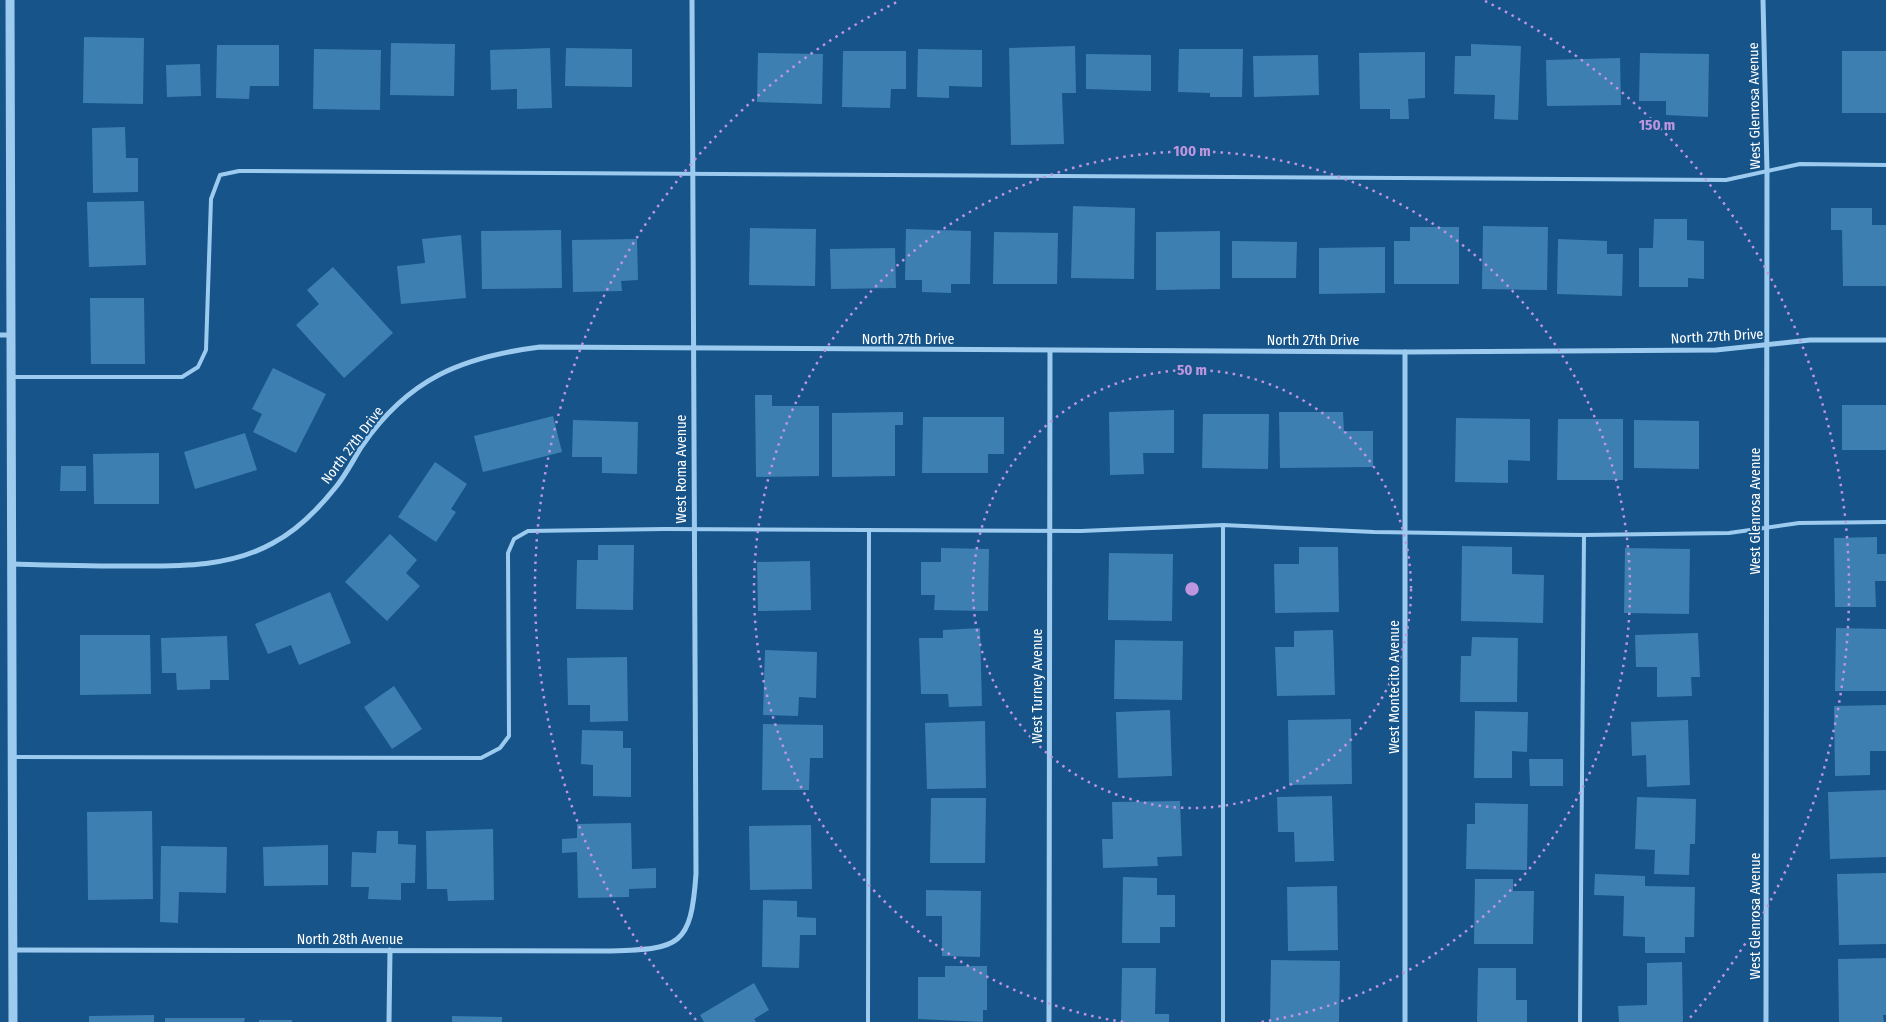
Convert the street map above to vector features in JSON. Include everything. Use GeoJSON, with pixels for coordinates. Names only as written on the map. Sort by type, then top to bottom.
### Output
{"type":"FeatureCollection","features":[{"type":"Feature","properties":{"kind":"street"},"geometry":{"type":"LineString","coordinates":[[10,0],[14,1022]]}},
{"type":"Feature","properties":{"kind":"street","name":"West Roma Avenue"},"geometry":{"type":"LineString","coordinates":[[682,935],[693,910],[696,874],[692,348],[694,173],[692,0]]}},
{"type":"Feature","properties":{"kind":"street","name":"West Glenrosa Avenue"},"geometry":{"type":"LineString","coordinates":[[1763,0],[1767,171],[1766,1022]]}},
{"type":"Feature","properties":{"kind":"street"},"geometry":{"type":"LineString","coordinates":[[0,335],[10,335]]}},
{"type":"Feature","properties":{"kind":"street","name":"North 27th Drive"},"geometry":{"type":"LineString","coordinates":[[12,564],[196,566],[234,558],[273,543],[301,523],[336,488],[363,445],[396,405],[427,380],[465,362],[511,351],[540,347],[1406,352],[1716,350],[1810,340],[1886,340]]}},
{"type":"Feature","properties":{"kind":"street","name":"West Turney Avenue"},"geometry":{"type":"LineString","coordinates":[[1049,1022],[1048,531],[1050,351]]}},
{"type":"Feature","properties":{"kind":"street","name":"West Montecito Avenue"},"geometry":{"type":"LineString","coordinates":[[1406,352],[1406,1022]]}},
{"type":"Feature","properties":{"kind":"street","name":"North 28th Avenue"},"geometry":{"type":"LineString","coordinates":[[13,950],[638,950],[671,944],[682,935]]}},
{"type":"Feature","properties":{"kind":"street"},"geometry":{"type":"LineString","coordinates":[[389,1022],[390,950]]}},
{"type":"Feature","properties":{"kind":"lane"},"geometry":{"type":"LineString","coordinates":[[12,377],[182,377],[198,367],[206,350],[210,199],[220,175],[239,171],[1726,180],[1800,164],[1886,164]]}},
{"type":"Feature","properties":{"kind":"lane"},"geometry":{"type":"LineString","coordinates":[[13,757],[482,758],[500,748],[509,736],[508,553],[514,539],[528,531],[1048,531],[1223,525],[1406,532],[1584,535],[1729,533],[1799,522],[1886,522]]}},
{"type":"Feature","properties":{"kind":"lane"},"geometry":{"type":"LineString","coordinates":[[1222,1022],[1223,525]]}},
{"type":"Feature","properties":{"kind":"lane"},"geometry":{"type":"LineString","coordinates":[[868,1022],[869,530]]}},
{"type":"Feature","properties":{"kind":"lane"},"geometry":{"type":"LineString","coordinates":[[1580,1022],[1584,535]]}},
{"type":"Feature","properties":{"kind":"building"},"geometry":{"type":"Polygon","coordinates":[[[84,37],[144,38],[143,104],[83,103],[84,37]]]}},
{"type":"Feature","properties":{"kind":"building"},"geometry":{"type":"Polygon","coordinates":[[[391,43],[455,44],[454,96],[390,95],[391,43]]]}},
{"type":"Feature","properties":{"kind":"building"},"geometry":{"type":"Polygon","coordinates":[[[1471,44],[1521,46],[1518,120],[1494,119],[1495,95],[1454,94],[1455,56],[1471,56],[1471,44]]]}},
{"type":"Feature","properties":{"kind":"building"},"geometry":{"type":"Polygon","coordinates":[[[217,45],[279,45],[279,86],[250,86],[249,99],[216,98],[217,45]]]}},
{"type":"Feature","properties":{"kind":"building"},"geometry":{"type":"Polygon","coordinates":[[[1075,46],[1076,93],[1062,93],[1064,144],[1011,145],[1009,48],[1075,46]]]}},
{"type":"Feature","properties":{"kind":"building"},"geometry":{"type":"Polygon","coordinates":[[[550,48],[552,108],[517,109],[517,89],[491,90],[490,50],[550,48]]]}},
{"type":"Feature","properties":{"kind":"building"},"geometry":{"type":"Polygon","coordinates":[[[566,48],[632,49],[632,87],[565,86],[566,48]]]}},
{"type":"Feature","properties":{"kind":"building"},"geometry":{"type":"Polygon","coordinates":[[[314,49],[381,50],[380,110],[313,109],[314,49]]]}},
{"type":"Feature","properties":{"kind":"building"},"geometry":{"type":"Polygon","coordinates":[[[918,49],[982,50],[982,87],[949,86],[949,98],[917,97],[918,49]]]}},
{"type":"Feature","properties":{"kind":"building"},"geometry":{"type":"Polygon","coordinates":[[[1179,49],[1243,49],[1242,97],[1210,97],[1210,93],[1178,92],[1179,49]]]}},
{"type":"Feature","properties":{"kind":"building"},"geometry":{"type":"Polygon","coordinates":[[[843,51],[906,51],[906,89],[891,89],[890,108],[842,107],[843,51]]]}},
{"type":"Feature","properties":{"kind":"building"},"geometry":{"type":"Polygon","coordinates":[[[1842,51],[1886,51],[1886,113],[1842,113],[1842,51]]]}},
{"type":"Feature","properties":{"kind":"building"},"geometry":{"type":"Polygon","coordinates":[[[1425,52],[1425,98],[1408,99],[1409,119],[1390,119],[1390,109],[1360,109],[1359,53],[1425,52]]]}},
{"type":"Feature","properties":{"kind":"building"},"geometry":{"type":"Polygon","coordinates":[[[758,53],[823,54],[822,104],[757,102],[758,53]]]}},
{"type":"Feature","properties":{"kind":"building"},"geometry":{"type":"Polygon","coordinates":[[[1640,53],[1709,54],[1708,117],[1666,115],[1666,101],[1639,101],[1640,53]]]}},
{"type":"Feature","properties":{"kind":"building"},"geometry":{"type":"Polygon","coordinates":[[[1086,54],[1151,55],[1151,91],[1086,89],[1086,54]]]}},
{"type":"Feature","properties":{"kind":"building"},"geometry":{"type":"Polygon","coordinates":[[[1318,55],[1319,95],[1254,97],[1253,56],[1318,55]]]}},
{"type":"Feature","properties":{"kind":"building"},"geometry":{"type":"Polygon","coordinates":[[[1620,58],[1621,105],[1547,106],[1546,60],[1620,58]]]}},
{"type":"Feature","properties":{"kind":"building"},"geometry":{"type":"Polygon","coordinates":[[[200,64],[201,96],[167,97],[166,65],[200,64]]]}},
{"type":"Feature","properties":{"kind":"building"},"geometry":{"type":"Polygon","coordinates":[[[125,127],[126,158],[138,158],[138,192],[93,193],[92,128],[125,127]]]}},
{"type":"Feature","properties":{"kind":"building"},"geometry":{"type":"Polygon","coordinates":[[[144,201],[146,265],[89,267],[87,202],[144,201]]]}},
{"type":"Feature","properties":{"kind":"building"},"geometry":{"type":"Polygon","coordinates":[[[1073,206],[1135,208],[1134,279],[1071,278],[1073,206]]]}},
{"type":"Feature","properties":{"kind":"building"},"geometry":{"type":"Polygon","coordinates":[[[1831,208],[1872,208],[1872,225],[1886,225],[1886,286],[1843,286],[1842,230],[1831,230],[1831,208]]]}},
{"type":"Feature","properties":{"kind":"building"},"geometry":{"type":"Polygon","coordinates":[[[1654,219],[1687,219],[1687,240],[1704,241],[1704,279],[1688,278],[1688,287],[1639,287],[1639,248],[1653,248],[1654,219]]]}},
{"type":"Feature","properties":{"kind":"building"},"geometry":{"type":"Polygon","coordinates":[[[1483,226],[1548,227],[1547,290],[1482,289],[1483,226]]]}},
{"type":"Feature","properties":{"kind":"building"},"geometry":{"type":"Polygon","coordinates":[[[1410,227],[1459,227],[1459,284],[1394,284],[1394,241],[1410,241],[1410,227]]]}},
{"type":"Feature","properties":{"kind":"building"},"geometry":{"type":"Polygon","coordinates":[[[750,228],[816,229],[815,286],[749,285],[750,228]]]}},
{"type":"Feature","properties":{"kind":"building"},"geometry":{"type":"Polygon","coordinates":[[[906,229],[971,231],[970,284],[951,284],[951,293],[922,292],[922,280],[905,280],[906,229]]]}},
{"type":"Feature","properties":{"kind":"building"},"geometry":{"type":"Polygon","coordinates":[[[561,230],[562,288],[482,289],[481,231],[561,230]]]}},
{"type":"Feature","properties":{"kind":"building"},"geometry":{"type":"Polygon","coordinates":[[[1220,231],[1220,289],[1156,290],[1156,232],[1220,231]]]}},
{"type":"Feature","properties":{"kind":"building"},"geometry":{"type":"Polygon","coordinates":[[[994,232],[1058,233],[1057,284],[993,284],[994,232]]]}},
{"type":"Feature","properties":{"kind":"building"},"geometry":{"type":"Polygon","coordinates":[[[461,235],[466,298],[401,304],[397,266],[425,263],[422,239],[461,235]]]}},
{"type":"Feature","properties":{"kind":"building"},"geometry":{"type":"Polygon","coordinates":[[[637,239],[638,280],[621,281],[622,291],[573,292],[572,240],[637,239]]]}},
{"type":"Feature","properties":{"kind":"building"},"geometry":{"type":"Polygon","coordinates":[[[1558,239],[1607,241],[1607,254],[1623,254],[1622,296],[1557,294],[1558,239]]]}},
{"type":"Feature","properties":{"kind":"building"},"geometry":{"type":"Polygon","coordinates":[[[1232,241],[1297,242],[1296,278],[1232,278],[1232,241]]]}},
{"type":"Feature","properties":{"kind":"building"},"geometry":{"type":"Polygon","coordinates":[[[1385,247],[1385,293],[1319,294],[1319,248],[1385,247]]]}},
{"type":"Feature","properties":{"kind":"building"},"geometry":{"type":"Polygon","coordinates":[[[895,248],[896,288],[831,289],[830,249],[895,248]]]}},
{"type":"Feature","properties":{"kind":"building"},"geometry":{"type":"Polygon","coordinates":[[[333,267],[393,333],[344,378],[296,325],[319,304],[307,290],[333,267]]]}},
{"type":"Feature","properties":{"kind":"building"},"geometry":{"type":"Polygon","coordinates":[[[90,298],[144,298],[145,364],[91,364],[90,298]]]}},
{"type":"Feature","properties":{"kind":"building"},"geometry":{"type":"Polygon","coordinates":[[[273,368],[326,394],[296,453],[253,432],[262,414],[252,409],[273,368]]]}},
{"type":"Feature","properties":{"kind":"building"},"geometry":{"type":"Polygon","coordinates":[[[755,395],[772,395],[772,406],[819,406],[819,476],[756,477],[755,395]]]}},
{"type":"Feature","properties":{"kind":"building"},"geometry":{"type":"Polygon","coordinates":[[[1842,405],[1886,405],[1886,450],[1842,450],[1842,405]]]}},
{"type":"Feature","properties":{"kind":"building"},"geometry":{"type":"Polygon","coordinates":[[[1174,410],[1174,453],[1143,453],[1144,474],[1110,475],[1109,412],[1174,410]]]}},
{"type":"Feature","properties":{"kind":"building"},"geometry":{"type":"Polygon","coordinates":[[[903,412],[903,425],[895,425],[895,476],[832,477],[832,413],[903,412]]]}},
{"type":"Feature","properties":{"kind":"building"},"geometry":{"type":"Polygon","coordinates":[[[1279,412],[1343,412],[1344,431],[1373,431],[1373,467],[1280,468],[1279,412]]]}},
{"type":"Feature","properties":{"kind":"building"},"geometry":{"type":"Polygon","coordinates":[[[1203,414],[1269,414],[1268,469],[1202,468],[1203,414]]]}},
{"type":"Feature","properties":{"kind":"building"},"geometry":{"type":"Polygon","coordinates":[[[553,416],[562,452],[483,472],[474,436],[553,416]]]}},
{"type":"Feature","properties":{"kind":"building"},"geometry":{"type":"Polygon","coordinates":[[[923,417],[1004,417],[1004,454],[988,454],[988,473],[922,473],[923,417]]]}},
{"type":"Feature","properties":{"kind":"building"},"geometry":{"type":"Polygon","coordinates":[[[1456,418],[1530,419],[1530,461],[1508,460],[1508,483],[1455,482],[1456,418]]]}},
{"type":"Feature","properties":{"kind":"building"},"geometry":{"type":"Polygon","coordinates":[[[1558,419],[1623,419],[1623,480],[1557,480],[1558,419]]]}},
{"type":"Feature","properties":{"kind":"building"},"geometry":{"type":"Polygon","coordinates":[[[573,420],[638,422],[637,474],[602,473],[602,457],[572,457],[573,420]]]}},
{"type":"Feature","properties":{"kind":"building"},"geometry":{"type":"Polygon","coordinates":[[[1634,420],[1699,421],[1699,469],[1634,468],[1634,420]]]}},
{"type":"Feature","properties":{"kind":"building"},"geometry":{"type":"Polygon","coordinates":[[[245,433],[257,470],[195,489],[184,452],[245,433]]]}},
{"type":"Feature","properties":{"kind":"building"},"geometry":{"type":"Polygon","coordinates":[[[159,453],[159,504],[94,504],[93,454],[159,453]]]}},
{"type":"Feature","properties":{"kind":"building"},"geometry":{"type":"Polygon","coordinates":[[[435,462],[467,484],[451,509],[456,512],[436,542],[398,517],[435,462]]]}},
{"type":"Feature","properties":{"kind":"building"},"geometry":{"type":"Polygon","coordinates":[[[61,466],[86,466],[86,491],[60,491],[61,466]]]}},
{"type":"Feature","properties":{"kind":"building"},"geometry":{"type":"Polygon","coordinates":[[[390,534],[417,560],[406,573],[420,586],[387,621],[345,582],[390,534]]]}},
{"type":"Feature","properties":{"kind":"building"},"geometry":{"type":"Polygon","coordinates":[[[1877,537],[1877,554],[1886,554],[1886,581],[1875,581],[1876,607],[1835,607],[1834,538],[1877,537]]]}},
{"type":"Feature","properties":{"kind":"building"},"geometry":{"type":"Polygon","coordinates":[[[598,545],[634,545],[633,610],[576,609],[577,560],[598,560],[598,545]]]}},
{"type":"Feature","properties":{"kind":"building"},"geometry":{"type":"Polygon","coordinates":[[[1462,546],[1512,547],[1512,574],[1544,575],[1543,623],[1461,621],[1462,546]]]}},
{"type":"Feature","properties":{"kind":"building"},"geometry":{"type":"Polygon","coordinates":[[[1299,547],[1338,547],[1339,612],[1275,613],[1274,564],[1299,564],[1299,547]]]}},
{"type":"Feature","properties":{"kind":"building"},"geometry":{"type":"Polygon","coordinates":[[[941,548],[989,549],[988,611],[934,610],[935,595],[921,595],[921,562],[941,562],[941,548]]]}},
{"type":"Feature","properties":{"kind":"building"},"geometry":{"type":"Polygon","coordinates":[[[1625,548],[1690,549],[1689,614],[1624,613],[1625,548]]]}},
{"type":"Feature","properties":{"kind":"building"},"geometry":{"type":"Polygon","coordinates":[[[1109,553],[1173,554],[1172,621],[1108,620],[1109,553]]]}},
{"type":"Feature","properties":{"kind":"building"},"geometry":{"type":"Polygon","coordinates":[[[810,561],[811,610],[758,611],[757,562],[810,561]]]}},
{"type":"Feature","properties":{"kind":"building"},"geometry":{"type":"Polygon","coordinates":[[[330,592],[351,643],[299,665],[291,645],[268,654],[255,624],[330,592]]]}},
{"type":"Feature","properties":{"kind":"building"},"geometry":{"type":"Polygon","coordinates":[[[980,628],[982,706],[949,707],[948,694],[921,694],[919,638],[943,638],[943,630],[980,628]]]}},
{"type":"Feature","properties":{"kind":"building"},"geometry":{"type":"Polygon","coordinates":[[[1836,628],[1886,629],[1886,691],[1835,691],[1836,628]]]}},
{"type":"Feature","properties":{"kind":"building"},"geometry":{"type":"Polygon","coordinates":[[[1333,630],[1335,695],[1277,696],[1275,647],[1294,647],[1294,631],[1333,630]]]}},
{"type":"Feature","properties":{"kind":"building"},"geometry":{"type":"Polygon","coordinates":[[[1698,633],[1700,677],[1691,677],[1692,696],[1657,697],[1657,667],[1636,667],[1635,635],[1698,633]]]}},
{"type":"Feature","properties":{"kind":"building"},"geometry":{"type":"Polygon","coordinates":[[[80,635],[150,635],[151,694],[80,695],[80,635]]]}},
{"type":"Feature","properties":{"kind":"building"},"geometry":{"type":"Polygon","coordinates":[[[227,636],[229,680],[210,680],[210,689],[177,690],[176,673],[162,673],[161,638],[227,636]]]}},
{"type":"Feature","properties":{"kind":"building"},"geometry":{"type":"Polygon","coordinates":[[[1472,637],[1518,638],[1517,702],[1460,702],[1461,656],[1471,656],[1472,637]]]}},
{"type":"Feature","properties":{"kind":"building"},"geometry":{"type":"Polygon","coordinates":[[[1115,640],[1183,641],[1182,700],[1114,699],[1115,640]]]}},
{"type":"Feature","properties":{"kind":"building"},"geometry":{"type":"Polygon","coordinates":[[[765,650],[817,652],[816,698],[799,697],[798,716],[763,715],[765,650]]]}},
{"type":"Feature","properties":{"kind":"building"},"geometry":{"type":"Polygon","coordinates":[[[627,657],[628,721],[590,722],[590,705],[568,705],[567,658],[627,657]]]}},
{"type":"Feature","properties":{"kind":"building"},"geometry":{"type":"Polygon","coordinates":[[[394,686],[422,729],[392,749],[364,707],[394,686]]]}},
{"type":"Feature","properties":{"kind":"building"},"geometry":{"type":"Polygon","coordinates":[[[1886,705],[1886,751],[1870,751],[1870,775],[1835,776],[1834,706],[1886,705]]]}},
{"type":"Feature","properties":{"kind":"building"},"geometry":{"type":"Polygon","coordinates":[[[1170,710],[1172,776],[1118,778],[1116,712],[1170,710]]]}},
{"type":"Feature","properties":{"kind":"building"},"geometry":{"type":"Polygon","coordinates":[[[1475,711],[1528,712],[1527,752],[1512,751],[1512,778],[1474,778],[1475,711]]]}},
{"type":"Feature","properties":{"kind":"building"},"geometry":{"type":"Polygon","coordinates":[[[1351,719],[1352,784],[1289,785],[1288,720],[1351,719]]]}},
{"type":"Feature","properties":{"kind":"building"},"geometry":{"type":"Polygon","coordinates":[[[1688,720],[1690,785],[1647,787],[1646,755],[1632,756],[1631,722],[1688,720]]]}},
{"type":"Feature","properties":{"kind":"building"},"geometry":{"type":"Polygon","coordinates":[[[985,721],[986,788],[927,789],[925,723],[985,721]]]}},
{"type":"Feature","properties":{"kind":"building"},"geometry":{"type":"Polygon","coordinates":[[[763,724],[823,725],[823,758],[810,758],[809,790],[762,790],[763,724]]]}},
{"type":"Feature","properties":{"kind":"building"},"geometry":{"type":"Polygon","coordinates":[[[582,730],[623,731],[623,748],[631,748],[631,797],[593,796],[593,765],[581,764],[582,730]]]}},
{"type":"Feature","properties":{"kind":"building"},"geometry":{"type":"Polygon","coordinates":[[[1529,759],[1563,759],[1563,786],[1530,786],[1529,759]]]}},
{"type":"Feature","properties":{"kind":"building"},"geometry":{"type":"Polygon","coordinates":[[[1886,790],[1886,857],[1830,859],[1828,792],[1886,790]]]}},
{"type":"Feature","properties":{"kind":"building"},"geometry":{"type":"Polygon","coordinates":[[[1332,796],[1334,861],[1295,862],[1294,832],[1278,832],[1277,797],[1332,796]]]}},
{"type":"Feature","properties":{"kind":"building"},"geometry":{"type":"Polygon","coordinates":[[[1637,797],[1696,799],[1695,844],[1690,844],[1689,875],[1654,874],[1655,850],[1635,849],[1637,797]]]}},
{"type":"Feature","properties":{"kind":"building"},"geometry":{"type":"Polygon","coordinates":[[[931,798],[986,798],[985,863],[930,863],[931,798]]]}},
{"type":"Feature","properties":{"kind":"building"},"geometry":{"type":"Polygon","coordinates":[[[1180,801],[1182,856],[1157,857],[1158,866],[1103,868],[1102,839],[1113,839],[1112,802],[1180,801]]]}},
{"type":"Feature","properties":{"kind":"building"},"geometry":{"type":"Polygon","coordinates":[[[1475,803],[1528,804],[1527,870],[1466,869],[1467,824],[1475,824],[1475,803]]]}},
{"type":"Feature","properties":{"kind":"building"},"geometry":{"type":"Polygon","coordinates":[[[152,811],[153,899],[88,900],[87,812],[152,811]]]}},
{"type":"Feature","properties":{"kind":"building"},"geometry":{"type":"Polygon","coordinates":[[[631,823],[632,869],[656,868],[656,888],[629,889],[629,897],[578,898],[577,852],[562,853],[562,839],[577,838],[577,824],[631,823]]]}},
{"type":"Feature","properties":{"kind":"building"},"geometry":{"type":"Polygon","coordinates":[[[811,825],[812,889],[750,890],[749,826],[811,825]]]}},
{"type":"Feature","properties":{"kind":"building"},"geometry":{"type":"Polygon","coordinates":[[[493,829],[494,900],[448,901],[447,889],[427,889],[426,831],[493,829]]]}},
{"type":"Feature","properties":{"kind":"building"},"geometry":{"type":"Polygon","coordinates":[[[377,831],[398,831],[398,844],[416,845],[415,883],[401,883],[401,900],[368,899],[369,887],[351,887],[352,852],[376,853],[377,831]]]}},
{"type":"Feature","properties":{"kind":"building"},"geometry":{"type":"Polygon","coordinates":[[[328,845],[328,885],[264,886],[263,847],[328,845]]]}},
{"type":"Feature","properties":{"kind":"building"},"geometry":{"type":"Polygon","coordinates":[[[161,846],[227,847],[226,893],[179,892],[178,923],[160,922],[161,846]]]}},
{"type":"Feature","properties":{"kind":"building"},"geometry":{"type":"Polygon","coordinates":[[[1886,873],[1886,944],[1839,945],[1837,874],[1886,873]]]}},
{"type":"Feature","properties":{"kind":"building"},"geometry":{"type":"Polygon","coordinates":[[[1595,874],[1645,876],[1645,886],[1695,887],[1694,937],[1685,937],[1685,953],[1645,953],[1645,937],[1623,936],[1624,896],[1594,895],[1595,874]]]}},
{"type":"Feature","properties":{"kind":"building"},"geometry":{"type":"Polygon","coordinates":[[[1123,877],[1157,878],[1157,895],[1175,895],[1175,927],[1160,927],[1160,943],[1122,943],[1123,877]]]}},
{"type":"Feature","properties":{"kind":"building"},"geometry":{"type":"Polygon","coordinates":[[[1475,879],[1513,879],[1513,891],[1534,891],[1533,944],[1474,944],[1475,879]]]}},
{"type":"Feature","properties":{"kind":"building"},"geometry":{"type":"Polygon","coordinates":[[[1337,886],[1338,950],[1288,951],[1287,887],[1337,886]]]}},
{"type":"Feature","properties":{"kind":"building"},"geometry":{"type":"Polygon","coordinates":[[[926,890],[981,891],[980,957],[942,956],[942,916],[926,916],[926,890]]]}},
{"type":"Feature","properties":{"kind":"building"},"geometry":{"type":"Polygon","coordinates":[[[763,900],[797,901],[797,917],[816,918],[816,935],[800,935],[799,968],[762,967],[763,900]]]}},
{"type":"Feature","properties":{"kind":"building"},"geometry":{"type":"Polygon","coordinates":[[[1886,958],[1886,1015],[1883,1015],[1884,1022],[1839,1022],[1838,959],[1886,958]]]}},
{"type":"Feature","properties":{"kind":"building"},"geometry":{"type":"Polygon","coordinates":[[[1271,960],[1340,961],[1339,1022],[1270,1022],[1271,960]]]}},
{"type":"Feature","properties":{"kind":"building"},"geometry":{"type":"Polygon","coordinates":[[[1682,962],[1683,1022],[1619,1022],[1618,1006],[1647,1005],[1647,963],[1682,962]]]}},
{"type":"Feature","properties":{"kind":"building"},"geometry":{"type":"Polygon","coordinates":[[[945,966],[987,966],[987,1010],[983,1010],[983,1022],[918,1019],[918,977],[945,977],[945,966]]]}},
{"type":"Feature","properties":{"kind":"building"},"geometry":{"type":"Polygon","coordinates":[[[1122,968],[1156,968],[1155,1014],[1169,1014],[1169,1022],[1121,1022],[1122,968]]]}},
{"type":"Feature","properties":{"kind":"building"},"geometry":{"type":"Polygon","coordinates":[[[1478,968],[1516,968],[1516,1000],[1527,1000],[1527,1022],[1477,1022],[1478,968]]]}},
{"type":"Feature","properties":{"kind":"building"},"geometry":{"type":"Polygon","coordinates":[[[754,983],[769,1010],[754,1019],[756,1022],[704,1022],[700,1015],[754,983]]]}},
{"type":"Feature","properties":{"kind":"building"},"geometry":{"type":"Polygon","coordinates":[[[154,1015],[154,1022],[89,1022],[89,1016],[154,1015]]]}},
{"type":"Feature","properties":{"kind":"building"},"geometry":{"type":"Polygon","coordinates":[[[452,1016],[502,1017],[502,1022],[452,1022],[452,1016]]]}},
{"type":"Feature","properties":{"kind":"building"},"geometry":{"type":"Polygon","coordinates":[[[165,1018],[245,1018],[244,1022],[165,1022],[165,1018]]]}},
{"type":"Feature","properties":{"kind":"building"},"geometry":{"type":"Polygon","coordinates":[[[259,1020],[292,1020],[292,1022],[259,1022],[259,1020]]]}}]}
